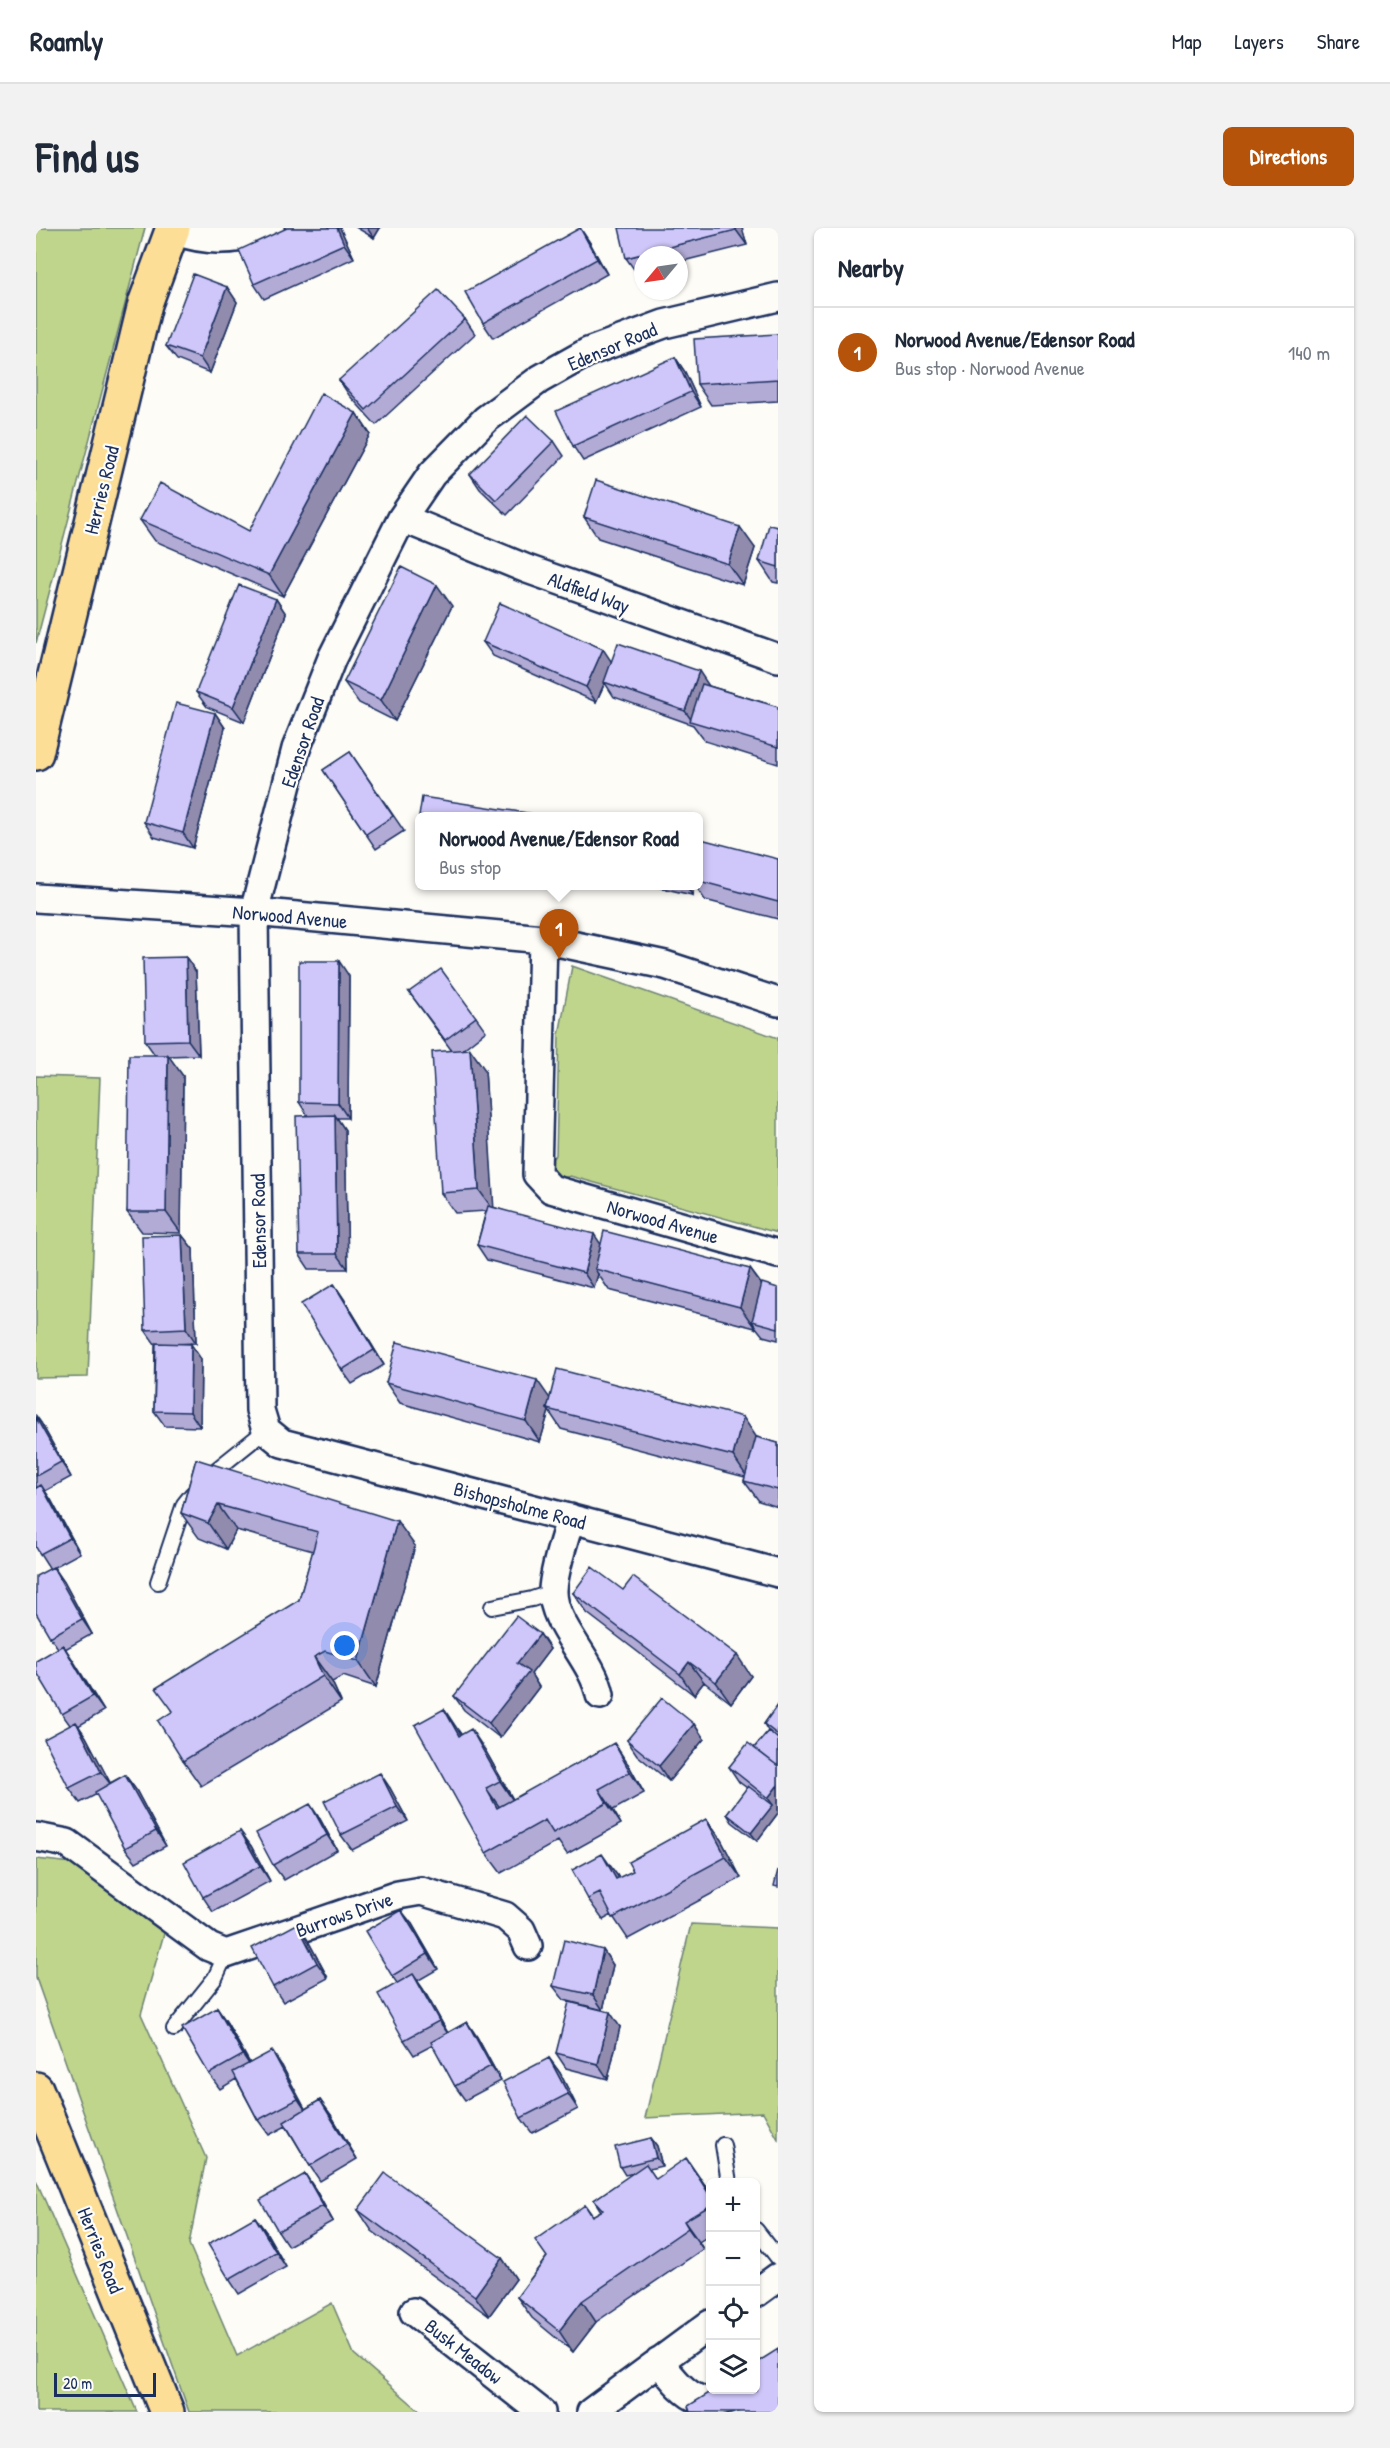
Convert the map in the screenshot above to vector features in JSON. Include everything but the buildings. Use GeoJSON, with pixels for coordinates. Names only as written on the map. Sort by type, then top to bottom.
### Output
{"type":"FeatureCollection","features":[{"type":"Feature","properties":{"kind":"main road","name":"Herries Road"},"geometry":{"type":"LineString","coordinates":[[36,753],[145,304],[172,229]]}},
{"type":"Feature","properties":{"kind":"main road","name":"Herries Road"},"geometry":{"type":"LineString","coordinates":[[36,2089],[167,2412]]}},
{"type":"Feature","properties":{"kind":"street","name":"Herries Road"},"geometry":{"type":"LineString","coordinates":[[172,229],[192,237],[220,241],[251,236],[270,228]]}},
{"type":"Feature","properties":{"kind":"street","name":"Edensor Road"},"geometry":{"type":"LineString","coordinates":[[266,1430],[260,1410],[254,912],[297,749],[332,658],[402,518],[432,474],[486,419],[540,380],[588,352],[664,324],[778,297]]}},
{"type":"Feature","properties":{"kind":"street","name":"Aldfield Way"},"geometry":{"type":"LineString","coordinates":[[402,518],[527,569],[778,658]]}},
{"type":"Feature","properties":{"kind":"street","name":"Norwood Avenue"},"geometry":{"type":"LineString","coordinates":[[36,898],[254,912],[543,939],[665,965],[778,1002]]}},
{"type":"Feature","properties":{"kind":"street","name":"Norwood Avenue"},"geometry":{"type":"LineString","coordinates":[[543,939],[537,1174],[551,1189],[778,1254]]}},
{"type":"Feature","properties":{"kind":"street","name":"Bishopsholme Road"},"geometry":{"type":"LineString","coordinates":[[266,1430],[282,1443],[778,1573]]}},
{"type":"Feature","properties":{"kind":"street"},"geometry":{"type":"LineString","coordinates":[[570,1518],[553,1592],[561,1618],[597,1679],[600,1695]]}},
{"type":"Feature","properties":{"kind":"street"},"geometry":{"type":"LineString","coordinates":[[36,1837],[67,1843],[209,1947],[226,1954]]}},
{"type":"Feature","properties":{"kind":"street","name":"Burrows Drive"},"geometry":{"type":"LineString","coordinates":[[226,1954],[398,1895],[421,1891],[505,1916],[521,1930],[528,1946]]}},
{"type":"Feature","properties":{"kind":"street"},"geometry":{"type":"LineString","coordinates":[[760,2290],[778,2277]]}},
{"type":"Feature","properties":{"kind":"street","name":"Busk Meadow"},"geometry":{"type":"LineString","coordinates":[[414,2312],[541,2412]]}},
{"type":"Feature","properties":{"kind":"street"},"geometry":{"type":"LineString","coordinates":[[591,2412],[706,2328]]}},
{"type":"Feature","properties":{"kind":"street"},"geometry":{"type":"LineString","coordinates":[[659,2361],[687,2398],[702,2407],[718,2407],[745,2394]]}},
{"type":"Feature","properties":{"kind":"street"},"geometry":{"type":"LineString","coordinates":[[760,2386],[778,2373]]}},
{"type":"Feature","properties":{"kind":"lane"},"geometry":{"type":"LineString","coordinates":[[158,1582],[184,1504],[202,1481],[266,1430]]}},
{"type":"Feature","properties":{"kind":"lane"},"geometry":{"type":"LineString","coordinates":[[492,1607],[553,1592]]}},
{"type":"Feature","properties":{"kind":"lane"},"geometry":{"type":"LineString","coordinates":[[174,2029],[215,1978],[226,1954]]}},
{"type":"Feature","properties":{"kind":"lane"},"geometry":{"type":"LineString","coordinates":[[723,2145],[728,2178]]}},
{"type":"Feature","properties":{"kind":"lane"},"geometry":{"type":"LineString","coordinates":[[758,2232],[778,2258]]}},
{"type":"Feature","properties":{"kind":"green space"},"geometry":{"type":"Polygon","coordinates":[[[36,228],[145,228],[36,643],[36,228]]]}},
{"type":"Feature","properties":{"kind":"green space"},"geometry":{"type":"Polygon","coordinates":[[[572,966],[778,1038],[778,1233],[570,1176],[559,1180],[549,1161],[556,1155],[559,1035],[572,966]]]}},
{"type":"Feature","properties":{"kind":"green space"},"geometry":{"type":"Polygon","coordinates":[[[36,1076],[100,1078],[88,1377],[36,1378],[36,1076]]]}},
{"type":"Feature","properties":{"kind":"green space"},"geometry":{"type":"Polygon","coordinates":[[[36,1859],[72,1863],[167,1923],[141,2014],[206,2158],[189,2244],[237,2356],[332,2303],[354,2354],[421,2412],[189,2412],[36,1978],[36,1859]]]}},
{"type":"Feature","properties":{"kind":"green space"},"geometry":{"type":"Polygon","coordinates":[[[691,1924],[778,1928],[778,2139],[763,2112],[645,2118],[691,1924]]]}},
{"type":"Feature","properties":{"kind":"green space"},"geometry":{"type":"Polygon","coordinates":[[[36,2180],[137,2412],[36,2412],[36,2180]]]}},
{"type":"Feature","properties":{"kind":"place","name":"Norwood Avenue/Edensor Road"},"geometry":{"type":"Point","coordinates":[559,959]}}]}
